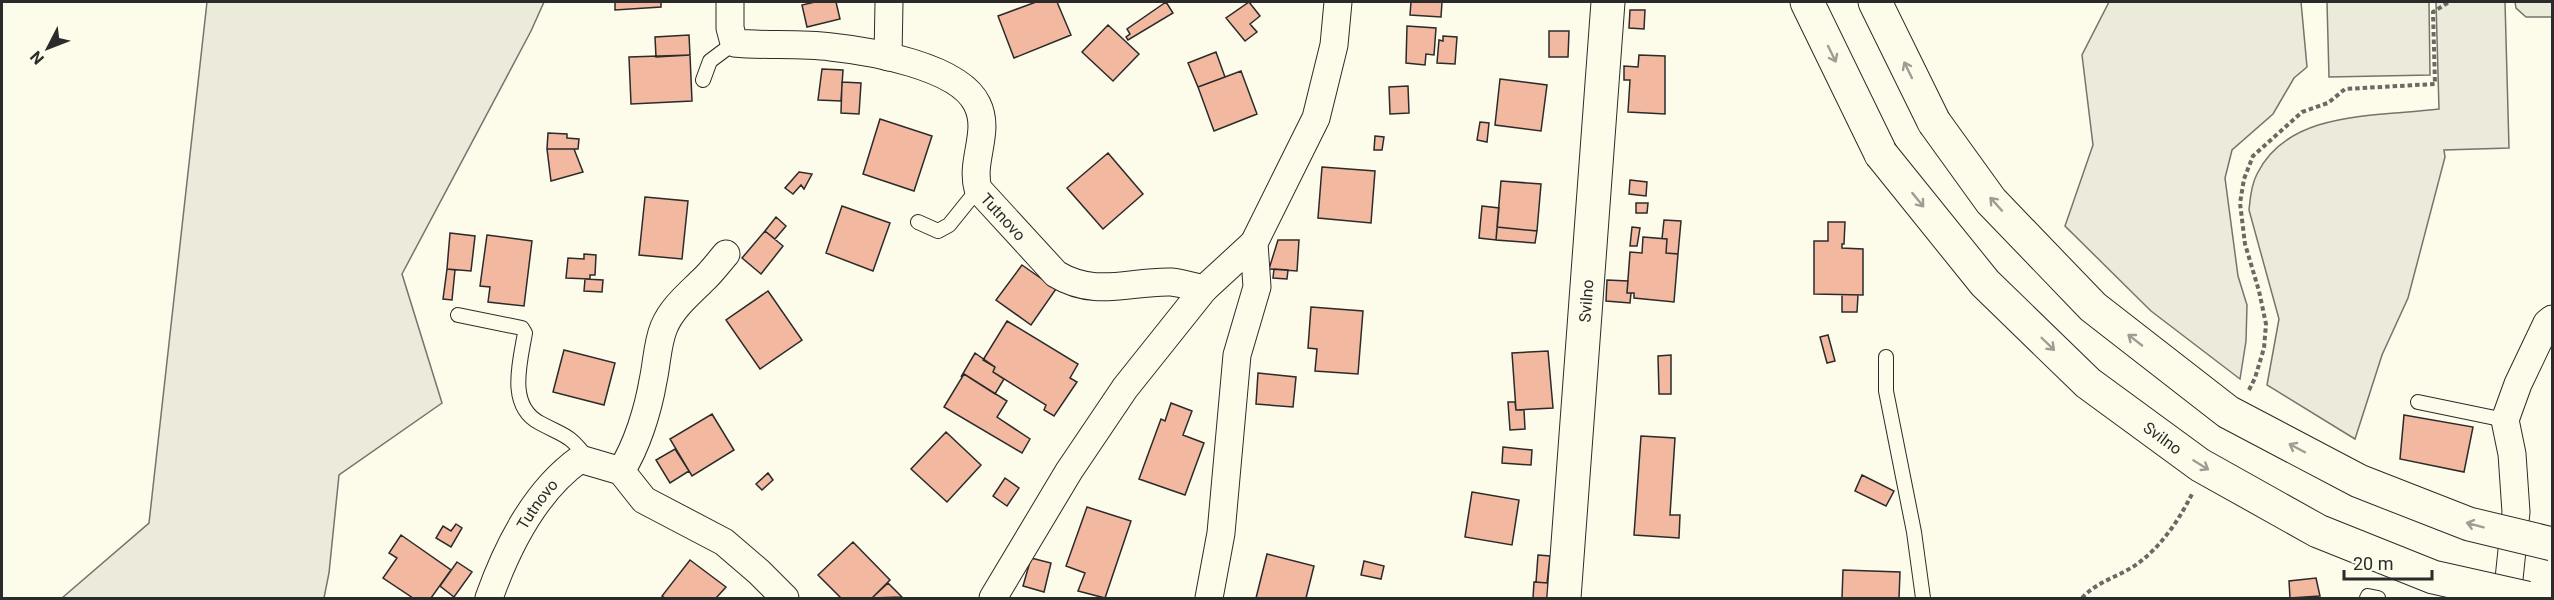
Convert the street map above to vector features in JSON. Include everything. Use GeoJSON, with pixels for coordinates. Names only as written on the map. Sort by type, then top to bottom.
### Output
{"type":"FeatureCollection","features":[{"type":"Feature","properties":{"kind":"main road","name":"Svilno"},"geometry":{"type":"LineString","coordinates":[[1564,598],[1608,2]]}},
{"type":"Feature","properties":{"kind":"main road","name":"Svilno"},"geometry":{"type":"LineString","coordinates":[[1807,2],[1881,154],[1985,283],[2088,383],[2200,465],[2318,531],[2433,577],[2527,598]]}},
{"type":"Feature","properties":{"kind":"main road"},"geometry":{"type":"LineString","coordinates":[[1875,2],[1934,122],[1992,201],[2093,307],[2228,412],[2359,481],[2469,524],[2553,544]]}},
{"type":"Feature","properties":{"kind":"street"},"geometry":{"type":"LineString","coordinates":[[730,2],[730,28],[734,44]]}},
{"type":"Feature","properties":{"kind":"street"},"geometry":{"type":"LineString","coordinates":[[888,57],[890,2]]}},
{"type":"Feature","properties":{"kind":"street"},"geometry":{"type":"LineString","coordinates":[[993,598],[1069,471],[1125,388],[1204,289],[1254,243],[1316,118],[1335,45],[1338,2]]}},
{"type":"Feature","properties":{"kind":"street","name":"Tutnovo"},"geometry":{"type":"LineString","coordinates":[[734,44],[830,47],[888,57],[933,71],[961,84],[977,103],[982,124],[974,175],[978,189],[1056,274],[1088,288],[1173,282],[1204,289]]}},
{"type":"Feature","properties":{"kind":"street"},"geometry":{"type":"LineString","coordinates":[[1209,598],[1221,533],[1237,355],[1257,287],[1254,243]]}},
{"type":"Feature","properties":{"kind":"street"},"geometry":{"type":"LineString","coordinates":[[621,471],[631,456],[653,382],[660,338],[665,324],[684,298],[726,254]]}},
{"type":"Feature","properties":{"kind":"street"},"geometry":{"type":"LineString","coordinates":[[2507,598],[2516,512],[2512,454],[2505,420],[2518,384],[2547,323],[2553,319]]}},
{"type":"Feature","properties":{"kind":"street","name":"Tutnovo"},"geometry":{"type":"LineString","coordinates":[[489,598],[504,562],[526,520],[549,485],[580,459],[589,461]]}},
{"type":"Feature","properties":{"kind":"street"},"geometry":{"type":"LineString","coordinates":[[589,461],[621,471],[644,500],[724,542],[785,598]]}},
{"type":"Feature","properties":{"kind":"lane"},"geometry":{"type":"LineString","coordinates":[[704,80],[710,61],[734,44]]}},
{"type":"Feature","properties":{"kind":"lane"},"geometry":{"type":"LineString","coordinates":[[918,222],[938,231],[949,225],[978,189]]}},
{"type":"Feature","properties":{"kind":"lane"},"geometry":{"type":"LineString","coordinates":[[458,315],[522,328],[525,333],[517,381],[522,406],[538,423],[572,438],[589,461]]}},
{"type":"Feature","properties":{"kind":"lane"},"geometry":{"type":"LineString","coordinates":[[1886,357],[1886,391],[1914,532],[1923,598]]}},
{"type":"Feature","properties":{"kind":"lane"},"geometry":{"type":"LineString","coordinates":[[2418,402],[2505,420]]}},
{"type":"Feature","properties":{"kind":"lane"},"geometry":{"type":"LineString","coordinates":[[2367,598],[2368,596],[2378,598]]}},
{"type":"Feature","properties":{"kind":"path"},"geometry":{"type":"LineString","coordinates":[[2244,398],[2255,378],[2264,348],[2266,324],[2245,244],[2240,203],[2244,178],[2253,156],[2302,112],[2328,103],[2345,89],[2435,84],[2433,12],[2449,2]]}},
{"type":"Feature","properties":{"kind":"path"},"geometry":{"type":"LineString","coordinates":[[2082,598],[2115,574],[2140,562],[2163,539],[2194,491]]}},
{"type":"Feature","properties":{"kind":"shaded area"},"geometry":{"type":"Polygon","coordinates":[[[207,2],[544,2],[531,31],[402,274],[442,403],[339,475],[329,573],[324,598],[62,598],[149,523],[207,2]]]}},
{"type":"Feature","properties":{"kind":"shaded area"},"geometry":{"type":"Polygon","coordinates":[[[2109,2],[2301,2],[2307,67],[2294,78],[2273,114],[2232,150],[2225,178],[2238,276],[2247,305],[2246,341],[2240,379],[2151,311],[2065,226],[2093,145],[2082,55],[2109,2]]]}},
{"type":"Feature","properties":{"kind":"shaded area"},"geometry":{"type":"Polygon","coordinates":[[[2327,2],[2429,2],[2430,75],[2329,77],[2327,2]]]}},
{"type":"Feature","properties":{"kind":"shaded area"},"geometry":{"type":"Polygon","coordinates":[[[2436,2],[2505,2],[2509,148],[2444,150],[2445,157],[2408,298],[2382,355],[2355,439],[2267,385],[2279,319],[2249,210],[2251,192],[2257,174],[2272,153],[2290,138],[2313,127],[2363,116],[2439,109],[2436,2]]]}},
{"type":"Feature","properties":{"kind":"shaded area"},"geometry":{"type":"Polygon","coordinates":[[[2515,2],[2552,2],[2552,17],[2526,17],[2516,8],[2515,2]]]}},
{"type":"Feature","properties":{"kind":"building"},"geometry":{"type":"Polygon","coordinates":[[[615,2],[661,2],[661,7],[615,10],[615,2]]]}},
{"type":"Feature","properties":{"kind":"building"},"geometry":{"type":"Polygon","coordinates":[[[815,2],[836,2],[840,19],[807,27],[802,5],[815,2]]]}},
{"type":"Feature","properties":{"kind":"building"},"geometry":{"type":"Polygon","coordinates":[[[1036,2],[1057,2],[1071,35],[1014,58],[998,16],[1036,2]]]}},
{"type":"Feature","properties":{"kind":"building"},"geometry":{"type":"Polygon","coordinates":[[[1166,2],[1173,13],[1128,40],[1126,37],[1130,34],[1127,29],[1166,2]]]}},
{"type":"Feature","properties":{"kind":"building"},"geometry":{"type":"Polygon","coordinates":[[[1249,2],[1260,16],[1250,24],[1257,32],[1245,41],[1226,18],[1249,2]]]}},
{"type":"Feature","properties":{"kind":"building"},"geometry":{"type":"Polygon","coordinates":[[[1411,2],[1442,2],[1441,17],[1410,15],[1411,2]]]}},
{"type":"Feature","properties":{"kind":"building"},"geometry":{"type":"Polygon","coordinates":[[[1630,10],[1645,10],[1644,29],[1629,28],[1630,10]]]}},
{"type":"Feature","properties":{"kind":"building"},"geometry":{"type":"Polygon","coordinates":[[[1108,25],[1139,54],[1113,81],[1082,52],[1108,25]]]}},
{"type":"Feature","properties":{"kind":"building"},"geometry":{"type":"Polygon","coordinates":[[[1407,26],[1436,28],[1434,55],[1426,54],[1425,65],[1406,63],[1407,26]]]}},
{"type":"Feature","properties":{"kind":"building"},"geometry":{"type":"Polygon","coordinates":[[[1549,31],[1569,31],[1568,57],[1549,57],[1549,31]]]}},
{"type":"Feature","properties":{"kind":"building"},"geometry":{"type":"Polygon","coordinates":[[[689,35],[690,55],[656,57],[655,37],[689,35]]]}},
{"type":"Feature","properties":{"kind":"building"},"geometry":{"type":"Polygon","coordinates":[[[1443,36],[1457,37],[1455,64],[1437,63],[1439,40],[1443,41],[1443,36]]]}},
{"type":"Feature","properties":{"kind":"building"},"geometry":{"type":"Polygon","coordinates":[[[1216,52],[1225,77],[1198,87],[1188,63],[1216,52]]]}},
{"type":"Feature","properties":{"kind":"building"},"geometry":{"type":"Polygon","coordinates":[[[690,55],[692,101],[631,104],[629,57],[690,55]]]}},
{"type":"Feature","properties":{"kind":"building"},"geometry":{"type":"Polygon","coordinates":[[[1639,55],[1665,56],[1665,114],[1628,112],[1630,80],[1624,80],[1624,66],[1638,67],[1639,55]]]}},
{"type":"Feature","properties":{"kind":"building"},"geometry":{"type":"Polygon","coordinates":[[[822,69],[843,70],[841,101],[818,100],[822,69]]]}},
{"type":"Feature","properties":{"kind":"building"},"geometry":{"type":"Polygon","coordinates":[[[1241,71],[1257,114],[1214,131],[1198,87],[1241,71]]]}},
{"type":"Feature","properties":{"kind":"building"},"geometry":{"type":"Polygon","coordinates":[[[1500,79],[1547,85],[1541,131],[1495,125],[1500,79]]]}},
{"type":"Feature","properties":{"kind":"building"},"geometry":{"type":"Polygon","coordinates":[[[842,82],[861,83],[859,114],[841,113],[842,82]]]}},
{"type":"Feature","properties":{"kind":"building"},"geometry":{"type":"Polygon","coordinates":[[[1408,86],[1409,113],[1390,114],[1389,87],[1408,86]]]}},
{"type":"Feature","properties":{"kind":"building"},"geometry":{"type":"Polygon","coordinates":[[[880,119],[932,136],[914,191],[863,174],[880,119]]]}},
{"type":"Feature","properties":{"kind":"building"},"geometry":{"type":"Polygon","coordinates":[[[1480,122],[1489,123],[1487,142],[1477,140],[1480,122]]]}},
{"type":"Feature","properties":{"kind":"building"},"geometry":{"type":"Polygon","coordinates":[[[548,133],[567,134],[567,138],[579,139],[578,149],[547,149],[548,133]]]}},
{"type":"Feature","properties":{"kind":"building"},"geometry":{"type":"Polygon","coordinates":[[[1375,136],[1384,137],[1382,150],[1374,150],[1375,136]]]}},
{"type":"Feature","properties":{"kind":"building"},"geometry":{"type":"Polygon","coordinates":[[[547,149],[574,149],[583,172],[551,181],[547,149]]]}},
{"type":"Feature","properties":{"kind":"building"},"geometry":{"type":"Polygon","coordinates":[[[1108,153],[1143,194],[1103,229],[1067,188],[1108,153]]]}},
{"type":"Feature","properties":{"kind":"building"},"geometry":{"type":"Polygon","coordinates":[[[1322,167],[1375,171],[1371,223],[1318,218],[1322,167]]]}},
{"type":"Feature","properties":{"kind":"building"},"geometry":{"type":"Polygon","coordinates":[[[799,172],[812,174],[804,189],[801,185],[793,194],[785,188],[799,172]]]}},
{"type":"Feature","properties":{"kind":"building"},"geometry":{"type":"Polygon","coordinates":[[[1630,180],[1647,182],[1646,196],[1629,194],[1630,180]]]}},
{"type":"Feature","properties":{"kind":"building"},"geometry":{"type":"Polygon","coordinates":[[[1501,181],[1541,184],[1537,231],[1497,227],[1501,181]]]}},
{"type":"Feature","properties":{"kind":"building"},"geometry":{"type":"Polygon","coordinates":[[[645,197],[688,201],[682,259],[639,255],[645,197]]]}},
{"type":"Feature","properties":{"kind":"building"},"geometry":{"type":"Polygon","coordinates":[[[1636,203],[1648,203],[1647,213],[1636,213],[1636,203]]]}},
{"type":"Feature","properties":{"kind":"building"},"geometry":{"type":"Polygon","coordinates":[[[842,206],[890,223],[873,271],[826,253],[842,206]]]}},
{"type":"Feature","properties":{"kind":"building"},"geometry":{"type":"Polygon","coordinates":[[[1482,206],[1499,208],[1496,240],[1479,238],[1482,206]]]}},
{"type":"Feature","properties":{"kind":"building"},"geometry":{"type":"Polygon","coordinates":[[[776,217],[786,226],[775,239],[765,231],[776,217]]]}},
{"type":"Feature","properties":{"kind":"building"},"geometry":{"type":"Polygon","coordinates":[[[1664,220],[1681,221],[1678,254],[1666,253],[1667,239],[1662,239],[1664,220]]]}},
{"type":"Feature","properties":{"kind":"building"},"geometry":{"type":"Polygon","coordinates":[[[1828,222],[1845,222],[1842,248],[1863,249],[1863,295],[1814,294],[1814,241],[1828,241],[1828,222]]]}},
{"type":"Feature","properties":{"kind":"building"},"geometry":{"type":"Polygon","coordinates":[[[1497,227],[1537,231],[1535,243],[1496,240],[1497,227]]]}},
{"type":"Feature","properties":{"kind":"building"},"geometry":{"type":"Polygon","coordinates":[[[1632,227],[1640,228],[1637,246],[1630,246],[1632,227]]]}},
{"type":"Feature","properties":{"kind":"building"},"geometry":{"type":"Polygon","coordinates":[[[765,231],[783,246],[761,274],[742,258],[765,231]]]}},
{"type":"Feature","properties":{"kind":"building"},"geometry":{"type":"Polygon","coordinates":[[[450,233],[475,236],[471,271],[447,269],[450,233]]]}},
{"type":"Feature","properties":{"kind":"building"},"geometry":{"type":"Polygon","coordinates":[[[487,235],[532,241],[524,306],[488,302],[490,287],[480,286],[487,235]]]}},
{"type":"Feature","properties":{"kind":"building"},"geometry":{"type":"Polygon","coordinates":[[[1643,237],[1667,239],[1666,253],[1678,254],[1674,302],[1634,298],[1634,293],[1627,293],[1630,252],[1642,253],[1643,237]]]}},
{"type":"Feature","properties":{"kind":"building"},"geometry":{"type":"Polygon","coordinates":[[[1278,240],[1299,240],[1297,271],[1269,269],[1278,240]]]}},
{"type":"Feature","properties":{"kind":"building"},"geometry":{"type":"Polygon","coordinates":[[[584,254],[596,255],[595,275],[590,275],[590,279],[566,278],[568,258],[584,259],[584,254]]]}},
{"type":"Feature","properties":{"kind":"building"},"geometry":{"type":"Polygon","coordinates":[[[1022,265],[1056,289],[1031,325],[996,300],[1022,265]]]}},
{"type":"Feature","properties":{"kind":"building"},"geometry":{"type":"Polygon","coordinates":[[[447,269],[455,270],[452,300],[443,299],[447,269]]]}},
{"type":"Feature","properties":{"kind":"building"},"geometry":{"type":"Polygon","coordinates":[[[1274,269],[1288,270],[1287,279],[1273,278],[1274,269]]]}},
{"type":"Feature","properties":{"kind":"building"},"geometry":{"type":"Polygon","coordinates":[[[585,279],[603,280],[602,292],[584,291],[585,279]]]}},
{"type":"Feature","properties":{"kind":"building"},"geometry":{"type":"Polygon","coordinates":[[[1607,280],[1628,281],[1627,293],[1631,293],[1630,303],[1606,301],[1607,280]]]}},
{"type":"Feature","properties":{"kind":"building"},"geometry":{"type":"Polygon","coordinates":[[[768,291],[802,340],[760,369],[726,320],[768,291]]]}},
{"type":"Feature","properties":{"kind":"building"},"geometry":{"type":"Polygon","coordinates":[[[1842,295],[1858,295],[1857,312],[1842,312],[1842,295]]]}},
{"type":"Feature","properties":{"kind":"building"},"geometry":{"type":"Polygon","coordinates":[[[1311,307],[1363,311],[1358,374],[1315,371],[1317,349],[1308,348],[1311,307]]]}},
{"type":"Feature","properties":{"kind":"building"},"geometry":{"type":"Polygon","coordinates":[[[1007,321],[1078,364],[1070,378],[1077,382],[1054,416],[1044,410],[1046,405],[993,372],[995,367],[983,360],[1007,321]]]}},
{"type":"Feature","properties":{"kind":"building"},"geometry":{"type":"Polygon","coordinates":[[[1828,335],[1835,361],[1827,363],[1820,337],[1828,335]]]}},
{"type":"Feature","properties":{"kind":"building"},"geometry":{"type":"Polygon","coordinates":[[[564,350],[615,363],[604,405],[553,392],[564,350]]]}},
{"type":"Feature","properties":{"kind":"building"},"geometry":{"type":"Polygon","coordinates":[[[1548,351],[1553,408],[1516,410],[1512,353],[1548,351]]]}},
{"type":"Feature","properties":{"kind":"building"},"geometry":{"type":"Polygon","coordinates":[[[975,353],[995,367],[993,372],[1004,379],[995,394],[964,374],[961,377],[975,353]]]}},
{"type":"Feature","properties":{"kind":"building"},"geometry":{"type":"Polygon","coordinates":[[[1671,355],[1671,394],[1659,394],[1658,356],[1671,355]]]}},
{"type":"Feature","properties":{"kind":"building"},"geometry":{"type":"Polygon","coordinates":[[[1258,373],[1296,377],[1293,407],[1256,404],[1258,373]]]}},
{"type":"Feature","properties":{"kind":"building"},"geometry":{"type":"Polygon","coordinates":[[[964,374],[1007,401],[997,417],[1030,439],[1022,453],[944,407],[964,374]]]}},
{"type":"Feature","properties":{"kind":"building"},"geometry":{"type":"Polygon","coordinates":[[[1508,402],[1515,402],[1516,410],[1524,410],[1525,429],[1510,430],[1508,402]]]}},
{"type":"Feature","properties":{"kind":"building"},"geometry":{"type":"Polygon","coordinates":[[[1171,403],[1192,411],[1183,435],[1204,443],[1185,495],[1139,479],[1161,419],[1165,421],[1171,403]]]}},
{"type":"Feature","properties":{"kind":"building"},"geometry":{"type":"Polygon","coordinates":[[[712,414],[734,450],[692,476],[670,439],[712,414]]]}},
{"type":"Feature","properties":{"kind":"building"},"geometry":{"type":"Polygon","coordinates":[[[2404,415],[2473,427],[2464,472],[2400,459],[2404,415]]]}},
{"type":"Feature","properties":{"kind":"building"},"geometry":{"type":"Polygon","coordinates":[[[946,432],[981,465],[947,502],[911,469],[946,432]]]}},
{"type":"Feature","properties":{"kind":"building"},"geometry":{"type":"Polygon","coordinates":[[[1641,436],[1675,438],[1670,515],[1680,515],[1679,538],[1634,535],[1641,436]]]}},
{"type":"Feature","properties":{"kind":"building"},"geometry":{"type":"Polygon","coordinates":[[[1503,447],[1532,450],[1531,465],[1502,463],[1503,447]]]}},
{"type":"Feature","properties":{"kind":"building"},"geometry":{"type":"Polygon","coordinates":[[[675,449],[689,471],[670,483],[656,460],[675,449]]]}},
{"type":"Feature","properties":{"kind":"building"},"geometry":{"type":"Polygon","coordinates":[[[768,473],[773,480],[762,490],[756,484],[768,473]]]}},
{"type":"Feature","properties":{"kind":"building"},"geometry":{"type":"Polygon","coordinates":[[[1862,475],[1894,491],[1886,506],[1855,491],[1862,475]]]}},
{"type":"Feature","properties":{"kind":"building"},"geometry":{"type":"Polygon","coordinates":[[[1005,478],[1019,488],[1007,506],[993,496],[1005,478]]]}},
{"type":"Feature","properties":{"kind":"building"},"geometry":{"type":"Polygon","coordinates":[[[1472,492],[1519,500],[1512,545],[1465,537],[1472,492]]]}},
{"type":"Feature","properties":{"kind":"building"},"geometry":{"type":"Polygon","coordinates":[[[1087,507],[1131,521],[1105,598],[1078,591],[1085,573],[1066,566],[1087,507]]]}},
{"type":"Feature","properties":{"kind":"building"},"geometry":{"type":"Polygon","coordinates":[[[456,524],[462,528],[451,547],[436,538],[443,526],[451,531],[456,524]]]}},
{"type":"Feature","properties":{"kind":"building"},"geometry":{"type":"Polygon","coordinates":[[[401,535],[451,570],[431,598],[413,598],[383,578],[397,558],[389,553],[401,535]]]}},
{"type":"Feature","properties":{"kind":"building"},"geometry":{"type":"Polygon","coordinates":[[[853,542],[890,580],[872,598],[841,598],[818,575],[853,542]]]}},
{"type":"Feature","properties":{"kind":"building"},"geometry":{"type":"Polygon","coordinates":[[[1267,554],[1314,566],[1306,598],[1256,598],[1267,554]]]}},
{"type":"Feature","properties":{"kind":"building"},"geometry":{"type":"Polygon","coordinates":[[[1538,555],[1550,556],[1547,583],[1536,582],[1538,555]]]}},
{"type":"Feature","properties":{"kind":"building"},"geometry":{"type":"Polygon","coordinates":[[[1031,558],[1051,563],[1044,592],[1023,586],[1031,558]]]}},
{"type":"Feature","properties":{"kind":"building"},"geometry":{"type":"Polygon","coordinates":[[[690,560],[726,587],[716,598],[665,598],[662,596],[690,560]]]}},
{"type":"Feature","properties":{"kind":"building"},"geometry":{"type":"Polygon","coordinates":[[[1364,561],[1384,566],[1381,579],[1361,575],[1364,561]]]}},
{"type":"Feature","properties":{"kind":"building"},"geometry":{"type":"Polygon","coordinates":[[[457,562],[472,572],[454,597],[440,586],[457,562]]]}},
{"type":"Feature","properties":{"kind":"building"},"geometry":{"type":"Polygon","coordinates":[[[1843,570],[1900,572],[1899,598],[1842,598],[1843,570]]]}},
{"type":"Feature","properties":{"kind":"building"},"geometry":{"type":"Polygon","coordinates":[[[2316,578],[2320,596],[2290,598],[2289,581],[2316,578]]]}},
{"type":"Feature","properties":{"kind":"building"},"geometry":{"type":"Polygon","coordinates":[[[1534,582],[1548,583],[1547,598],[1533,598],[1534,582]]]}},
{"type":"Feature","properties":{"kind":"building"},"geometry":{"type":"Polygon","coordinates":[[[888,583],[902,597],[872,598],[888,583]]]}}]}
